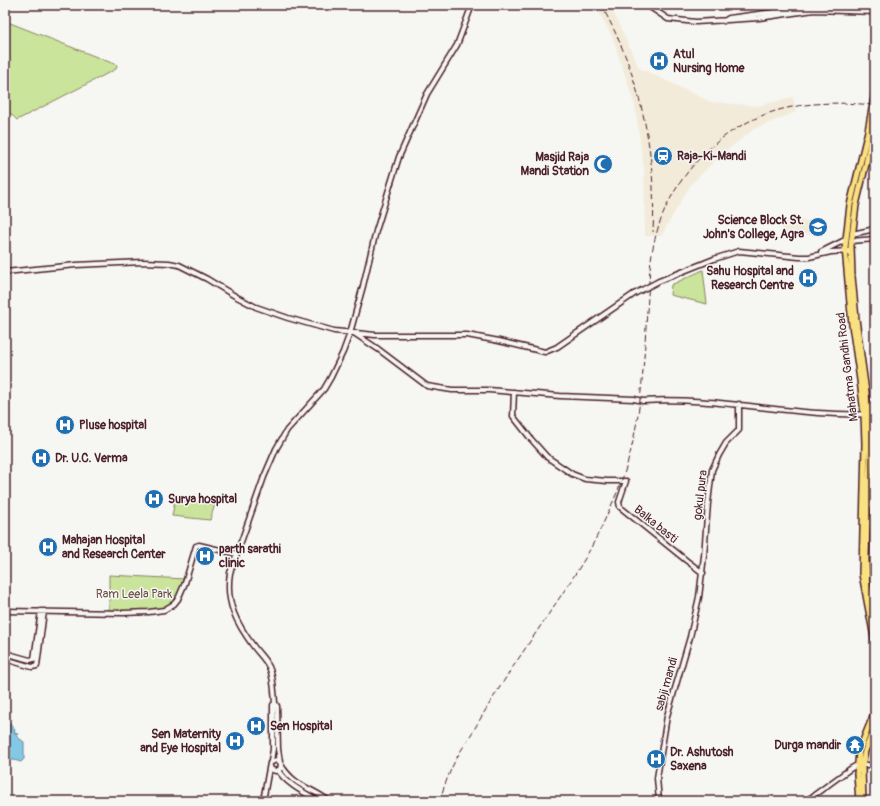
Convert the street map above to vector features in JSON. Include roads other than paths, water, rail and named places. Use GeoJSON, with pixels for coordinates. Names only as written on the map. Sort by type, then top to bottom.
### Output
{"type":"FeatureCollection","features":[{"type":"Feature","properties":{"kind":"highway","name":"Mahatma Gandhi Road"},"geometry":{"type":"LineString","coordinates":[[848,240],[852,234],[856,205],[871,131],[875,92]]}},
{"type":"Feature","properties":{"kind":"highway","name":"Mahatma Gandhi Road"},"geometry":{"type":"LineString","coordinates":[[875,120],[850,205],[848,240],[852,325],[866,414],[870,459],[866,573],[875,620]]}},
{"type":"Feature","properties":{"kind":"highway","name":"Mahatma Gandhi Road"},"geometry":{"type":"LineString","coordinates":[[866,414],[862,574],[875,643]]}},
{"type":"Feature","properties":{"kind":"highway"},"geometry":{"type":"LineString","coordinates":[[863,801],[858,751],[875,711]]}},
{"type":"Feature","properties":{"kind":"highway"},"geometry":{"type":"LineString","coordinates":[[859,801],[860,765],[875,727]]}},
{"type":"Feature","properties":{"kind":"street"},"geometry":{"type":"LineString","coordinates":[[267,780],[280,764],[278,749],[277,706],[275,703],[272,676],[269,668],[236,620],[228,589],[230,573],[264,477],[276,449],[287,430],[324,389],[331,378],[352,333],[376,231],[399,157],[427,94],[457,45],[472,5]]}},
{"type":"Feature","properties":{"kind":"street"},"geometry":{"type":"LineString","coordinates":[[647,5],[661,15],[671,19],[696,22],[724,21],[729,18],[785,12],[817,6],[875,12]]}},
{"type":"Feature","properties":{"kind":"street"},"geometry":{"type":"LineString","coordinates":[[835,8],[875,7]]}},
{"type":"Feature","properties":{"kind":"street"},"geometry":{"type":"LineString","coordinates":[[852,234],[875,229]]}},
{"type":"Feature","properties":{"kind":"street"},"geometry":{"type":"LineString","coordinates":[[865,232],[866,239]]}},
{"type":"Feature","properties":{"kind":"street"},"geometry":{"type":"LineString","coordinates":[[5,272],[86,264],[143,262],[169,263],[179,265],[207,279],[256,307],[303,323],[334,331],[375,335],[467,335],[545,352],[557,347],[634,294],[659,281],[714,259],[739,251],[809,257],[848,240],[875,239]]}},
{"type":"Feature","properties":{"kind":"street"},"geometry":{"type":"LineString","coordinates":[[818,254],[848,252]]}},
{"type":"Feature","properties":{"kind":"street"},"geometry":{"type":"LineString","coordinates":[[352,333],[378,349],[430,387],[634,399],[643,401],[690,401],[739,404],[804,413],[875,414]]}},
{"type":"Feature","properties":{"kind":"street","name":"Balka basti"},"geometry":{"type":"LineString","coordinates":[[514,392],[513,416],[530,440],[547,457],[574,476],[585,479],[626,481],[619,502],[620,507],[703,573]]}},
{"type":"Feature","properties":{"kind":"street","name":"gokul pura"},"geometry":{"type":"LineString","coordinates":[[703,573],[712,470],[726,443],[739,430],[739,404]]}},
{"type":"Feature","properties":{"kind":"street"},"geometry":{"type":"LineString","coordinates":[[868,505],[875,505]]}},
{"type":"Feature","properties":{"kind":"street"},"geometry":{"type":"LineString","coordinates":[[5,611],[122,613],[164,610],[174,604],[178,599],[185,583],[196,546],[199,545],[236,554]]}},
{"type":"Feature","properties":{"kind":"street","name":"sabji mandi"},"geometry":{"type":"LineString","coordinates":[[659,801],[657,778],[667,716],[694,620],[703,573]]}},
{"type":"Feature","properties":{"kind":"street"},"geometry":{"type":"LineString","coordinates":[[5,653],[30,660],[34,659],[42,611]]}},
{"type":"Feature","properties":{"kind":"street"},"geometry":{"type":"LineString","coordinates":[[5,659],[32,667],[37,666],[42,611]]}},
{"type":"Feature","properties":{"kind":"street"},"geometry":{"type":"LineString","coordinates":[[263,801],[273,749],[273,705],[275,703]]}},
{"type":"Feature","properties":{"kind":"street"},"geometry":{"type":"LineString","coordinates":[[271,761],[276,760],[294,782],[329,801]]}},
{"type":"Feature","properties":{"kind":"street"},"geometry":{"type":"LineString","coordinates":[[806,801],[850,769],[860,765],[875,765]]}},
{"type":"Feature","properties":{"kind":"street"},"geometry":{"type":"LineString","coordinates":[[270,767],[276,770],[286,780],[304,793],[319,801]]}},
{"type":"Feature","properties":{"kind":"water"},"geometry":{"type":"Polygon","coordinates":[[[5,719],[15,730],[14,733],[18,734],[16,736],[24,742],[24,759],[21,762],[14,760],[5,761],[5,719]]]}},
{"type":"Feature","properties":{"kind":"railway"},"geometry":{"type":"LineString","coordinates":[[601,5],[615,31],[626,58],[636,86],[643,115],[649,144],[652,173],[654,203],[653,232]]}},
{"type":"Feature","properties":{"kind":"railway"},"geometry":{"type":"LineString","coordinates":[[439,801],[448,777],[461,750],[500,687],[586,557],[624,475],[639,406],[652,253],[660,221],[679,184],[706,151],[735,129],[754,119],[792,107],[812,104],[832,103],[875,105]]}},
{"type":"Feature","properties":{"kind":"place","name":"Atul Nursing Home"},"geometry":{"type":"Point","coordinates":[659,61]}},
{"type":"Feature","properties":{"kind":"place","name":"Raja-Ki-Mandi"},"geometry":{"type":"Point","coordinates":[663,156]}},
{"type":"Feature","properties":{"kind":"place","name":"Masjid Raja Mandi Station"},"geometry":{"type":"Point","coordinates":[603,164]}},
{"type":"Feature","properties":{"kind":"place","name":"Science Block St. John's College, Agra"},"geometry":{"type":"Point","coordinates":[818,227]}},
{"type":"Feature","properties":{"kind":"place","name":"Sahu Hospital and Research Centre"},"geometry":{"type":"Point","coordinates":[808,278]}},
{"type":"Feature","properties":{"kind":"place","name":"Pluse hospital"},"geometry":{"type":"Point","coordinates":[65,425]}},
{"type":"Feature","properties":{"kind":"place","name":"Dr. U.C. Verma"},"geometry":{"type":"Point","coordinates":[41,458]}},
{"type":"Feature","properties":{"kind":"place","name":"Surya hospital"},"geometry":{"type":"Point","coordinates":[154,499]}},
{"type":"Feature","properties":{"kind":"place","name":"Mahajan Hospital and Research Center"},"geometry":{"type":"Point","coordinates":[48,547]}},
{"type":"Feature","properties":{"kind":"place","name":"parth sarathi clinic"},"geometry":{"type":"Point","coordinates":[205,556]}},
{"type":"Feature","properties":{"kind":"place","name":"Sen Hospital"},"geometry":{"type":"Point","coordinates":[256,726]}},
{"type":"Feature","properties":{"kind":"place","name":"Sen Maternity and Eye Hospital"},"geometry":{"type":"Point","coordinates":[235,741]}},
{"type":"Feature","properties":{"kind":"place","name":"Durga mandir"},"geometry":{"type":"Point","coordinates":[855,745]}},
{"type":"Feature","properties":{"kind":"place","name":"Dr. Ashutosh Saxena"},"geometry":{"type":"Point","coordinates":[656,759]}},
{"type":"Feature","properties":{"kind":"park label","name":"Ram Leela Park"},"geometry":{"type":"Point","coordinates":[134,594]}}]}
